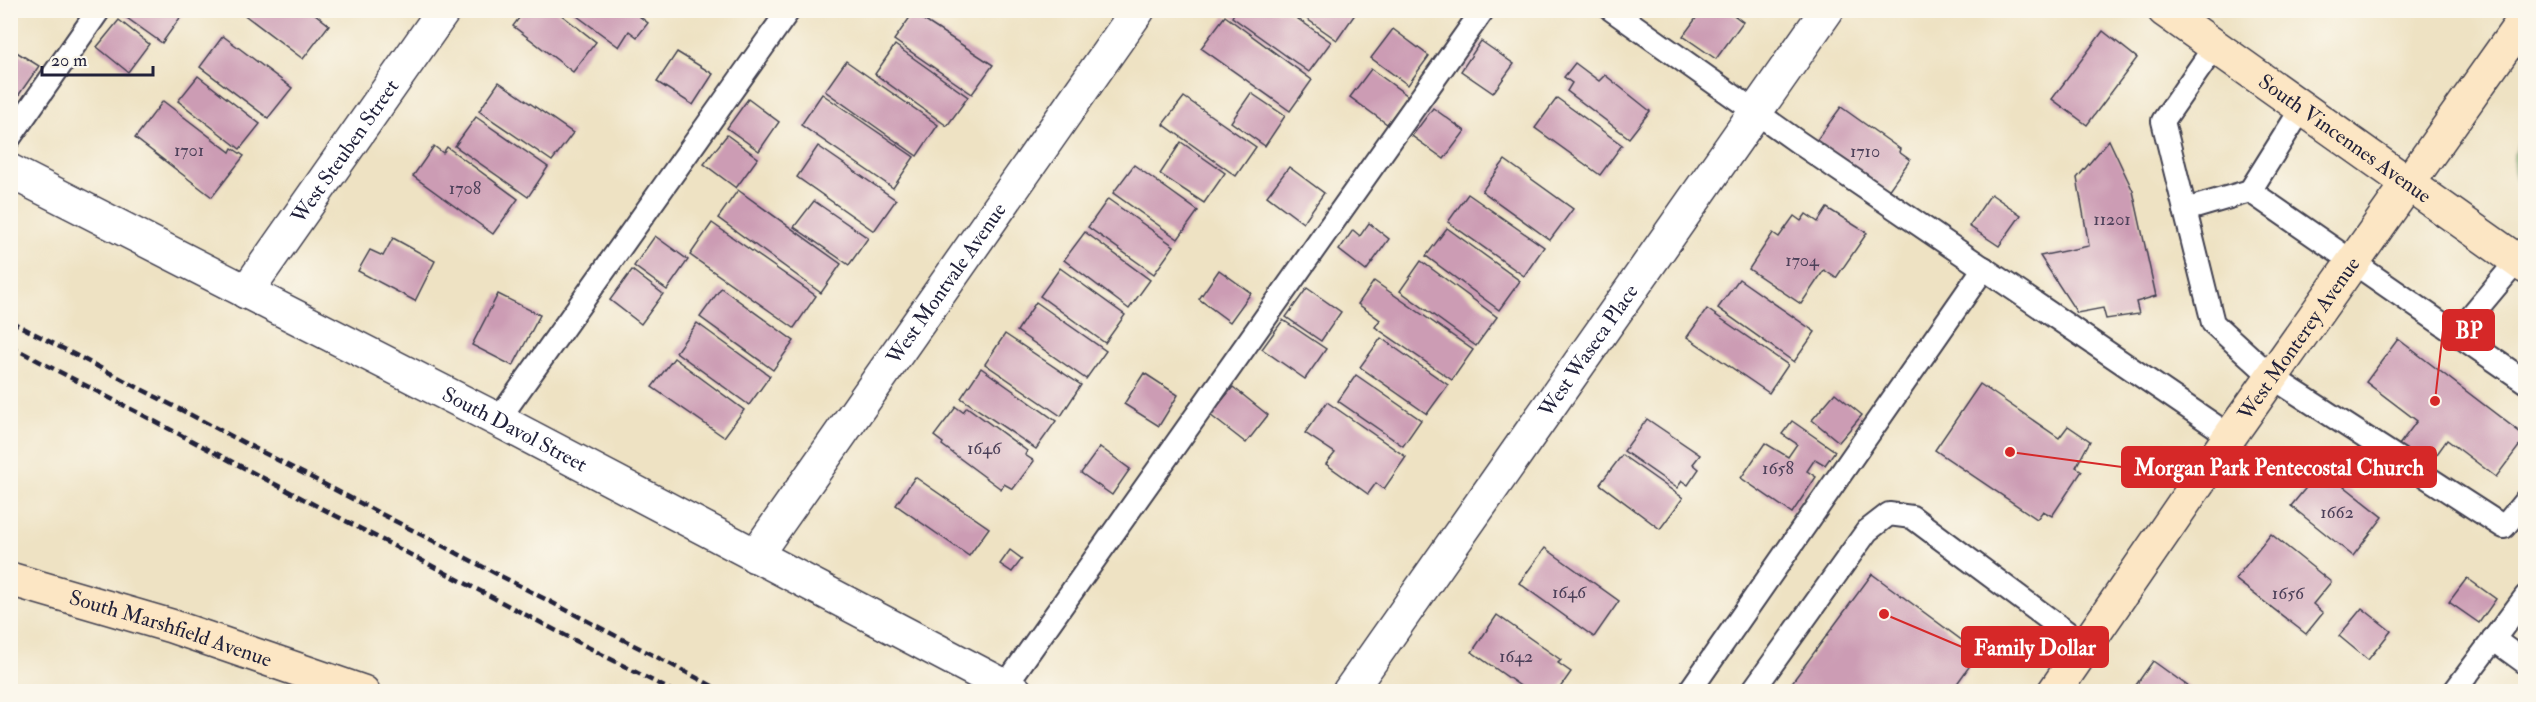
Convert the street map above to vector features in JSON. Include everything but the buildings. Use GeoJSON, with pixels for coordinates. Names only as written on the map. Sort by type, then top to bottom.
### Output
{"type":"FeatureCollection","features":[{"type":"Feature","properties":{"kind":"main road","name":"South Vincennes Avenue"},"geometry":{"type":"LineString","coordinates":[[2164,10],[2521,264]]}},
{"type":"Feature","properties":{"kind":"main road","name":"West Monterey Avenue"},"geometry":{"type":"LineString","coordinates":[[2054,692],[2230,436],[2526,17]]}},
{"type":"Feature","properties":{"kind":"main road","name":"South Marshfield Avenue"},"geometry":{"type":"LineString","coordinates":[[10,579],[171,627],[363,692]]}},
{"type":"Feature","properties":{"kind":"street","name":"West Steuben Street"},"geometry":{"type":"LineString","coordinates":[[246,292],[444,10]]}},
{"type":"Feature","properties":{"kind":"street","name":"West Montvale Avenue"},"geometry":{"type":"LineString","coordinates":[[754,556],[1138,10]]}},
{"type":"Feature","properties":{"kind":"street","name":"West Waseca Place"},"geometry":{"type":"LineString","coordinates":[[1349,692],[1827,10]]}},
{"type":"Feature","properties":{"kind":"street","name":"South Davol Street"},"geometry":{"type":"LineString","coordinates":[[10,171],[498,420],[1011,689]]}},
{"type":"Feature","properties":{"kind":"lane"},"geometry":{"type":"LineString","coordinates":[[10,137],[99,10]]}},
{"type":"Feature","properties":{"kind":"lane"},"geometry":{"type":"LineString","coordinates":[[498,420],[789,10]]}},
{"type":"Feature","properties":{"kind":"lane"},"geometry":{"type":"LineString","coordinates":[[1011,689],[1483,10]]}},
{"type":"Feature","properties":{"kind":"lane"},"geometry":{"type":"LineString","coordinates":[[1612,10],[1754,112],[2230,436]]}},
{"type":"Feature","properties":{"kind":"lane"},"geometry":{"type":"LineString","coordinates":[[2215,46],[2163,121],[2212,323],[2272,377],[2504,527],[2526,500]]}},
{"type":"Feature","properties":{"kind":"lane"},"geometry":{"type":"LineString","coordinates":[[2185,210],[2250,191],[2302,108]]}},
{"type":"Feature","properties":{"kind":"lane"},"geometry":{"type":"LineString","coordinates":[[2250,191],[2526,382]]}},
{"type":"Feature","properties":{"kind":"lane"},"geometry":{"type":"LineString","coordinates":[[2457,334],[2521,264]]}},
{"type":"Feature","properties":{"kind":"lane"},"geometry":{"type":"LineString","coordinates":[[1689,692],[1984,268]]}},
{"type":"Feature","properties":{"kind":"lane"},"geometry":{"type":"LineString","coordinates":[[1752,692],[1867,531],[1889,514],[1912,517],[2085,646]]}},
{"type":"Feature","properties":{"kind":"lane"},"geometry":{"type":"LineString","coordinates":[[2454,692],[2526,596]]}},
{"type":"Feature","properties":{"kind":"lane"},"geometry":{"type":"LineString","coordinates":[[2493,639],[2526,663]]}},
{"type":"Feature","properties":{"kind":"green space"},"geometry":{"type":"Polygon","coordinates":[[[2525,130],[2525,195],[2516,179],[2513,162],[2516,146],[2525,130]]]}},
{"type":"Feature","properties":{"kind":"railway"},"geometry":{"type":"LineString","coordinates":[[10,321],[724,692]]}},
{"type":"Feature","properties":{"kind":"railway"},"geometry":{"type":"LineString","coordinates":[[10,346],[674,692]]}},
{"type":"Feature","properties":{"kind":"place","name":"BP"},"geometry":{"type":"Point","coordinates":[2435,401]}},
{"type":"Feature","properties":{"kind":"place","name":"Morgan Park Pentecostal Church"},"geometry":{"type":"Point","coordinates":[2010,452]}},
{"type":"Feature","properties":{"kind":"place","name":"Family Dollar"},"geometry":{"type":"Point","coordinates":[1884,614]}}]}
